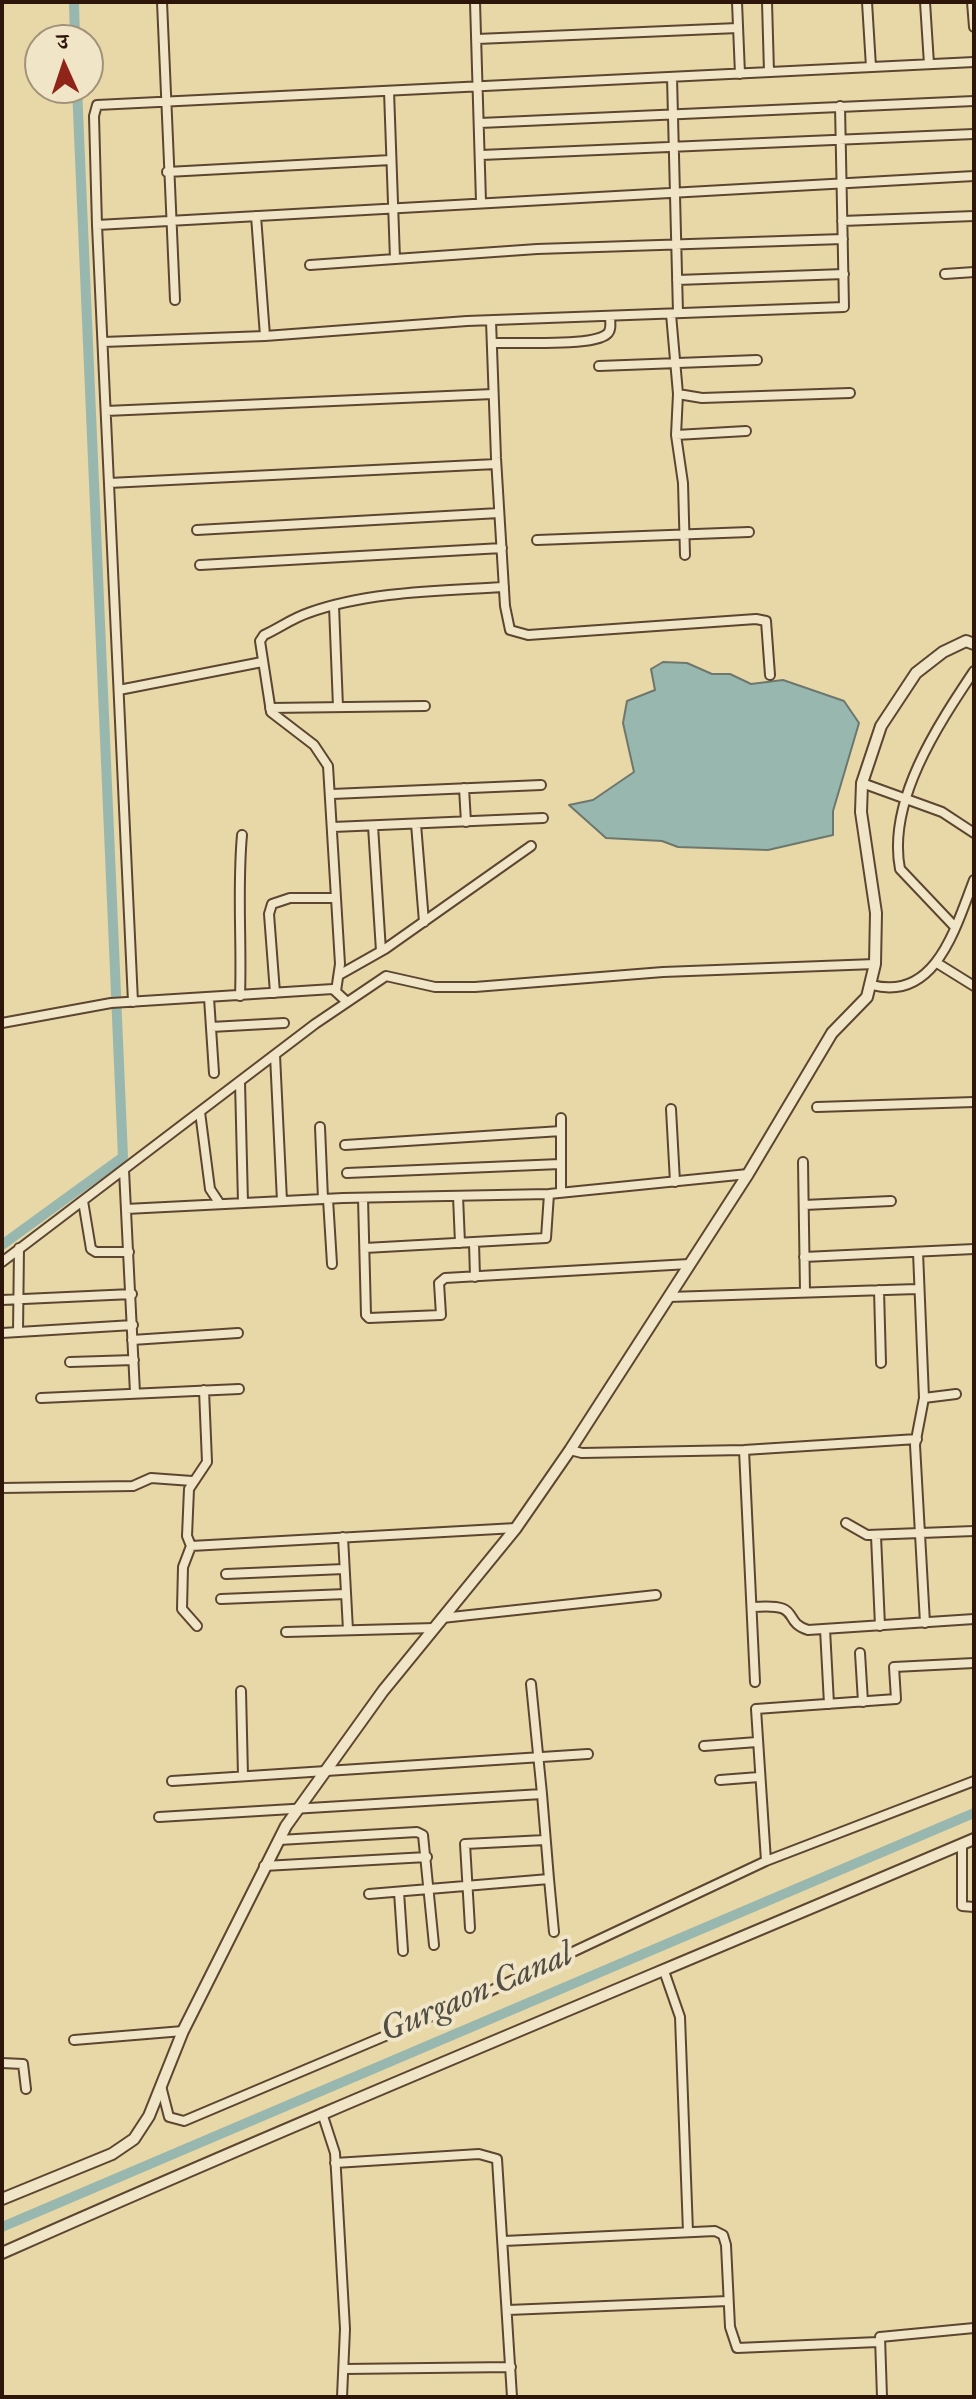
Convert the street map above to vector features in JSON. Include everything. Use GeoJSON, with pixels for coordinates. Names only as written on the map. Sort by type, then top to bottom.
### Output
{"type":"FeatureCollection","features":[{"type":"Feature","properties":{"kind":"street"},"geometry":{"type":"LineString","coordinates":[[162,2],[167,172],[175,300]]}},
{"type":"Feature","properties":{"kind":"street"},"geometry":{"type":"LineString","coordinates":[[475,2],[481,202]]}},
{"type":"Feature","properties":{"kind":"street"},"geometry":{"type":"LineString","coordinates":[[737,2],[740,74]]}},
{"type":"Feature","properties":{"kind":"street"},"geometry":{"type":"LineString","coordinates":[[767,2],[769,72]]}},
{"type":"Feature","properties":{"kind":"street"},"geometry":{"type":"LineString","coordinates":[[867,2],[871,67]]}},
{"type":"Feature","properties":{"kind":"street"},"geometry":{"type":"LineString","coordinates":[[925,2],[929,64]]}},
{"type":"Feature","properties":{"kind":"street"},"geometry":{"type":"LineString","coordinates":[[972,2],[974,27]]}},
{"type":"Feature","properties":{"kind":"street"},"geometry":{"type":"LineString","coordinates":[[477,39],[738,28]]}},
{"type":"Feature","properties":{"kind":"street"},"geometry":{"type":"LineString","coordinates":[[130,1002],[94,111],[103,103],[974,62]]}},
{"type":"Feature","properties":{"kind":"street"},"geometry":{"type":"LineString","coordinates":[[672,77],[677,245],[674,364],[685,555]]}},
{"type":"Feature","properties":{"kind":"street"},"geometry":{"type":"LineString","coordinates":[[389,91],[395,259]]}},
{"type":"Feature","properties":{"kind":"street"},"geometry":{"type":"LineString","coordinates":[[480,123],[974,101]]}},
{"type":"Feature","properties":{"kind":"street"},"geometry":{"type":"LineString","coordinates":[[103,342],[265,336],[491,321],[844,307],[840,106]]}},
{"type":"Feature","properties":{"kind":"street"},"geometry":{"type":"LineString","coordinates":[[481,155],[974,134]]}},
{"type":"Feature","properties":{"kind":"street"},"geometry":{"type":"LineString","coordinates":[[167,172],[391,160]]}},
{"type":"Feature","properties":{"kind":"street"},"geometry":{"type":"LineString","coordinates":[[97,225],[675,190],[974,176]]}},
{"type":"Feature","properties":{"kind":"street"},"geometry":{"type":"LineString","coordinates":[[256,216],[265,336]]}},
{"type":"Feature","properties":{"kind":"street"},"geometry":{"type":"LineString","coordinates":[[842,221],[974,216]]}},
{"type":"Feature","properties":{"kind":"street"},"geometry":{"type":"LineString","coordinates":[[310,265],[537,249],[843,239]]}},
{"type":"Feature","properties":{"kind":"street"},"geometry":{"type":"LineString","coordinates":[[945,274],[974,272]]}},
{"type":"Feature","properties":{"kind":"street"},"geometry":{"type":"LineString","coordinates":[[677,280],[844,274]]}},
{"type":"Feature","properties":{"kind":"street"},"geometry":{"type":"LineString","coordinates":[[492,343],[587,340],[605,336],[610,330],[610,316]]}},
{"type":"Feature","properties":{"kind":"street"},"geometry":{"type":"LineString","coordinates":[[491,321],[496,464],[507,624],[516,634],[642,624],[766,621],[770,675]]}},
{"type":"Feature","properties":{"kind":"street"},"geometry":{"type":"LineString","coordinates":[[599,366],[757,360]]}},
{"type":"Feature","properties":{"kind":"street"},"geometry":{"type":"LineString","coordinates":[[678,394],[702,398],[850,393]]}},
{"type":"Feature","properties":{"kind":"street"},"geometry":{"type":"LineString","coordinates":[[106,411],[493,394]]}},
{"type":"Feature","properties":{"kind":"street"},"geometry":{"type":"LineString","coordinates":[[676,435],[746,431]]}},
{"type":"Feature","properties":{"kind":"street"},"geometry":{"type":"LineString","coordinates":[[109,483],[496,464]]}},
{"type":"Feature","properties":{"kind":"street"},"geometry":{"type":"LineString","coordinates":[[197,530],[499,513]]}},
{"type":"Feature","properties":{"kind":"street"},"geometry":{"type":"LineString","coordinates":[[537,540],[749,532]]}},
{"type":"Feature","properties":{"kind":"street"},"geometry":{"type":"LineString","coordinates":[[200,565],[502,548]]}},
{"type":"Feature","properties":{"kind":"street"},"geometry":{"type":"LineString","coordinates":[[341,995],[332,794],[328,766],[314,745],[277,718],[270,708],[259,649],[264,635],[305,613],[334,606],[410,592],[504,587]]}},
{"type":"Feature","properties":{"kind":"street"},"geometry":{"type":"LineString","coordinates":[[334,606],[338,707]]}},
{"type":"Feature","properties":{"kind":"street"},"geometry":{"type":"LineString","coordinates":[[2,2199],[125,2147],[141,2129],[183,2031],[263,1866],[298,1810],[383,1691],[516,1528],[570,1450],[748,1174],[832,1033],[867,997],[875,964],[876,913],[861,812],[862,783],[881,726],[916,673],[943,652],[966,641],[974,644]]}},
{"type":"Feature","properties":{"kind":"street"},"geometry":{"type":"LineString","coordinates":[[119,690],[262,662]]}},
{"type":"Feature","properties":{"kind":"street"},"geometry":{"type":"LineString","coordinates":[[955,927],[900,869],[898,858],[906,799],[933,732],[974,671]]}},
{"type":"Feature","properties":{"kind":"street"},"geometry":{"type":"LineString","coordinates":[[270,708],[425,706]]}},
{"type":"Feature","properties":{"kind":"street"},"geometry":{"type":"LineString","coordinates":[[862,783],[942,812],[974,833]]}},
{"type":"Feature","properties":{"kind":"street"},"geometry":{"type":"LineString","coordinates":[[332,794],[541,785]]}},
{"type":"Feature","properties":{"kind":"street"},"geometry":{"type":"LineString","coordinates":[[464,788],[466,822]]}},
{"type":"Feature","properties":{"kind":"street"},"geometry":{"type":"LineString","coordinates":[[333,827],[543,818]]}},
{"type":"Feature","properties":{"kind":"street"},"geometry":{"type":"LineString","coordinates":[[416,824],[424,922]]}},
{"type":"Feature","properties":{"kind":"street"},"geometry":{"type":"LineString","coordinates":[[373,826],[381,951]]}},
{"type":"Feature","properties":{"kind":"street"},"geometry":{"type":"LineString","coordinates":[[240,996],[242,941],[237,884],[242,835]]}},
{"type":"Feature","properties":{"kind":"street"},"geometry":{"type":"LineString","coordinates":[[339,975],[381,951],[531,846]]}},
{"type":"Feature","properties":{"kind":"street"},"geometry":{"type":"LineString","coordinates":[[872,985],[885,988],[911,984],[937,963],[974,880]]}},
{"type":"Feature","properties":{"kind":"street"},"geometry":{"type":"LineString","coordinates":[[275,993],[269,914],[272,904],[290,898],[335,898]]}},
{"type":"Feature","properties":{"kind":"street"},"geometry":{"type":"LineString","coordinates":[[937,963],[974,986]]}},
{"type":"Feature","properties":{"kind":"street"},"geometry":{"type":"LineString","coordinates":[[2,1262],[275,1055],[341,995],[386,976],[435,987],[475,987],[663,972],[766,971],[875,964]]}},
{"type":"Feature","properties":{"kind":"street"},"geometry":{"type":"LineString","coordinates":[[2,1023],[111,1003],[275,993],[341,995]]}},
{"type":"Feature","properties":{"kind":"street"},"geometry":{"type":"LineString","coordinates":[[209,998],[214,1073]]}},
{"type":"Feature","properties":{"kind":"street"},"geometry":{"type":"LineString","coordinates":[[211,1027],[284,1023]]}},
{"type":"Feature","properties":{"kind":"street"},"geometry":{"type":"LineString","coordinates":[[275,1055],[282,1201]]}},
{"type":"Feature","properties":{"kind":"street"},"geometry":{"type":"LineString","coordinates":[[240,1082],[243,1203]]}},
{"type":"Feature","properties":{"kind":"street"},"geometry":{"type":"LineString","coordinates":[[817,1107],[974,1102]]}},
{"type":"Feature","properties":{"kind":"street"},"geometry":{"type":"LineString","coordinates":[[671,1109],[675,1182]]}},
{"type":"Feature","properties":{"kind":"street"},"geometry":{"type":"LineString","coordinates":[[200,1112],[210,1189],[220,1204]]}},
{"type":"Feature","properties":{"kind":"street"},"geometry":{"type":"LineString","coordinates":[[561,1118],[561,1191]]}},
{"type":"Feature","properties":{"kind":"street"},"geometry":{"type":"LineString","coordinates":[[320,1127],[332,1264]]}},
{"type":"Feature","properties":{"kind":"street"},"geometry":{"type":"LineString","coordinates":[[345,1145],[561,1131]]}},
{"type":"Feature","properties":{"kind":"street"},"geometry":{"type":"LineString","coordinates":[[803,1162],[805,1292]]}},
{"type":"Feature","properties":{"kind":"street"},"geometry":{"type":"LineString","coordinates":[[347,1173],[560,1164]]}},
{"type":"Feature","properties":{"kind":"street"},"geometry":{"type":"LineString","coordinates":[[124,1170],[135,1393]]}},
{"type":"Feature","properties":{"kind":"street"},"geometry":{"type":"LineString","coordinates":[[126,1209],[326,1199],[549,1194],[748,1174]]}},
{"type":"Feature","properties":{"kind":"street"},"geometry":{"type":"LineString","coordinates":[[365,1248],[546,1238],[549,1194]]}},
{"type":"Feature","properties":{"kind":"street"},"geometry":{"type":"LineString","coordinates":[[458,1196],[460,1243]]}},
{"type":"Feature","properties":{"kind":"street"},"geometry":{"type":"LineString","coordinates":[[363,1198],[366,1315],[369,1318],[438,1316],[442,1312],[441,1279],[689,1264]]}},
{"type":"Feature","properties":{"kind":"street"},"geometry":{"type":"LineString","coordinates":[[83,1201],[91,1249],[96,1252],[129,1252]]}},
{"type":"Feature","properties":{"kind":"street"},"geometry":{"type":"LineString","coordinates":[[804,1205],[891,1201]]}},
{"type":"Feature","properties":{"kind":"street"},"geometry":{"type":"LineString","coordinates":[[474,1243],[475,1277]]}},
{"type":"Feature","properties":{"kind":"street"},"geometry":{"type":"LineString","coordinates":[[18,1332],[19,1248]]}},
{"type":"Feature","properties":{"kind":"street"},"geometry":{"type":"LineString","coordinates":[[804,1257],[974,1249]]}},
{"type":"Feature","properties":{"kind":"street"},"geometry":{"type":"LineString","coordinates":[[918,1252],[917,1289],[924,1398],[917,1439],[918,1532],[925,1623]]}},
{"type":"Feature","properties":{"kind":"street"},"geometry":{"type":"LineString","coordinates":[[669,1297],[917,1289]]}},
{"type":"Feature","properties":{"kind":"street"},"geometry":{"type":"LineString","coordinates":[[879,1290],[881,1363]]}},
{"type":"Feature","properties":{"kind":"street"},"geometry":{"type":"LineString","coordinates":[[2,1300],[132,1294]]}},
{"type":"Feature","properties":{"kind":"street"},"geometry":{"type":"LineString","coordinates":[[2,1333],[133,1325]]}},
{"type":"Feature","properties":{"kind":"street"},"geometry":{"type":"LineString","coordinates":[[132,1340],[238,1333]]}},
{"type":"Feature","properties":{"kind":"street"},"geometry":{"type":"LineString","coordinates":[[70,1362],[134,1360]]}},
{"type":"Feature","properties":{"kind":"street"},"geometry":{"type":"LineString","coordinates":[[41,1398],[239,1389]]}},
{"type":"Feature","properties":{"kind":"street"},"geometry":{"type":"LineString","coordinates":[[197,1626],[182,1609],[183,1567],[191,1546],[187,1536],[192,1481],[207,1462],[204,1390]]}},
{"type":"Feature","properties":{"kind":"street"},"geometry":{"type":"LineString","coordinates":[[924,1398],[956,1394]]}},
{"type":"Feature","properties":{"kind":"street"},"geometry":{"type":"LineString","coordinates":[[570,1450],[582,1453],[744,1450],[917,1439]]}},
{"type":"Feature","properties":{"kind":"street"},"geometry":{"type":"LineString","coordinates":[[744,1450],[755,1682]]}},
{"type":"Feature","properties":{"kind":"street"},"geometry":{"type":"LineString","coordinates":[[2,1488],[133,1486],[151,1478],[192,1481]]}},
{"type":"Feature","properties":{"kind":"street"},"geometry":{"type":"LineString","coordinates":[[846,1523],[867,1535],[876,1536],[974,1531]]}},
{"type":"Feature","properties":{"kind":"street"},"geometry":{"type":"LineString","coordinates":[[191,1546],[516,1528]]}},
{"type":"Feature","properties":{"kind":"street"},"geometry":{"type":"LineString","coordinates":[[876,1536],[880,1626]]}},
{"type":"Feature","properties":{"kind":"street"},"geometry":{"type":"LineString","coordinates":[[343,1537],[348,1630]]}},
{"type":"Feature","properties":{"kind":"street"},"geometry":{"type":"LineString","coordinates":[[226,1574],[344,1569]]}},
{"type":"Feature","properties":{"kind":"street"},"geometry":{"type":"LineString","coordinates":[[221,1599],[346,1594]]}},
{"type":"Feature","properties":{"kind":"street"},"geometry":{"type":"LineString","coordinates":[[286,1632],[438,1623],[656,1595]]}},
{"type":"Feature","properties":{"kind":"street"},"geometry":{"type":"LineString","coordinates":[[753,1607],[778,1605],[788,1609],[801,1628],[974,1619]]}},
{"type":"Feature","properties":{"kind":"street"},"geometry":{"type":"LineString","coordinates":[[825,1629],[829,1704]]}},
{"type":"Feature","properties":{"kind":"street"},"geometry":{"type":"LineString","coordinates":[[860,1653],[863,1702]]}},
{"type":"Feature","properties":{"kind":"street"},"geometry":{"type":"LineString","coordinates":[[766,1861],[756,1709],[896,1699],[894,1667],[974,1663]]}},
{"type":"Feature","properties":{"kind":"street"},"geometry":{"type":"LineString","coordinates":[[531,1684],[554,1932]]}},
{"type":"Feature","properties":{"kind":"street"},"geometry":{"type":"LineString","coordinates":[[241,1691],[243,1776]]}},
{"type":"Feature","properties":{"kind":"street"},"geometry":{"type":"LineString","coordinates":[[704,1746],[757,1742]]}},
{"type":"Feature","properties":{"kind":"street"},"geometry":{"type":"LineString","coordinates":[[172,1781],[588,1754]]}},
{"type":"Feature","properties":{"kind":"street"},"geometry":{"type":"LineString","coordinates":[[720,1780],[759,1777]]}},
{"type":"Feature","properties":{"kind":"street"},"geometry":{"type":"LineString","coordinates":[[161,2086],[169,2117],[175,2122],[184,2121],[475,1998],[766,1861],[974,1781]]}},
{"type":"Feature","properties":{"kind":"street"},"geometry":{"type":"LineString","coordinates":[[159,1817],[542,1794]]}},
{"type":"Feature","properties":{"kind":"street"},"geometry":{"type":"LineString","coordinates":[[279,1840],[417,1832],[423,1835],[431,1890],[434,1945]]}},
{"type":"Feature","properties":{"kind":"street"},"geometry":{"type":"LineString","coordinates":[[2,2253],[322,2113],[974,1839]]}},
{"type":"Feature","properties":{"kind":"street"},"geometry":{"type":"LineString","coordinates":[[470,1928],[465,1844],[545,1840]]}},
{"type":"Feature","properties":{"kind":"street"},"geometry":{"type":"LineString","coordinates":[[962,1844],[962,1906],[974,1907]]}},
{"type":"Feature","properties":{"kind":"street"},"geometry":{"type":"LineString","coordinates":[[263,1866],[427,1857]]}},
{"type":"Feature","properties":{"kind":"street"},"geometry":{"type":"LineString","coordinates":[[369,1894],[549,1879]]}},
{"type":"Feature","properties":{"kind":"street"},"geometry":{"type":"LineString","coordinates":[[399,1892],[403,1951]]}},
{"type":"Feature","properties":{"kind":"street"},"geometry":{"type":"LineString","coordinates":[[664,1971],[680,2017],[688,2232]]}},
{"type":"Feature","properties":{"kind":"street"},"geometry":{"type":"LineString","coordinates":[[74,2040],[183,2031]]}},
{"type":"Feature","properties":{"kind":"street"},"geometry":{"type":"LineString","coordinates":[[2,2063],[23,2064],[26,2089]]}},
{"type":"Feature","properties":{"kind":"street"},"geometry":{"type":"LineString","coordinates":[[322,2113],[331,2133],[335,2163],[345,2369],[342,2397]]}},
{"type":"Feature","properties":{"kind":"street"},"geometry":{"type":"LineString","coordinates":[[335,2163],[479,2154],[493,2156],[499,2164],[512,2397]]}},
{"type":"Feature","properties":{"kind":"street"},"geometry":{"type":"LineString","coordinates":[[504,2241],[715,2231],[723,2235],[732,2341],[741,2349],[878,2342],[887,2334],[974,2328]]}},
{"type":"Feature","properties":{"kind":"street"},"geometry":{"type":"LineString","coordinates":[[508,2310],[728,2301]]}},
{"type":"Feature","properties":{"kind":"street"},"geometry":{"type":"LineString","coordinates":[[878,2342],[882,2397]]}},
{"type":"Feature","properties":{"kind":"street"},"geometry":{"type":"LineString","coordinates":[[345,2369],[511,2367]]}},
{"type":"Feature","properties":{"kind":"water"},"geometry":{"type":"Polygon","coordinates":[[[663,662],[687,663],[712,674],[730,674],[751,684],[783,680],[844,701],[859,723],[833,811],[833,835],[768,850],[678,847],[662,841],[606,838],[569,805],[593,800],[634,772],[623,723],[627,701],[655,690],[651,669],[663,662]]]}},
{"type":"Feature","properties":{"kind":"waterway"},"geometry":{"type":"LineString","coordinates":[[74,2],[75,24]]}},
{"type":"Feature","properties":{"kind":"waterway"},"geometry":{"type":"LineString","coordinates":[[2,1245],[123,1157],[78,104]]}},
{"type":"Feature","properties":{"kind":"waterway","name":"Gurgaon Canal"},"geometry":{"type":"LineString","coordinates":[[2,2227],[974,1813]]}}]}
